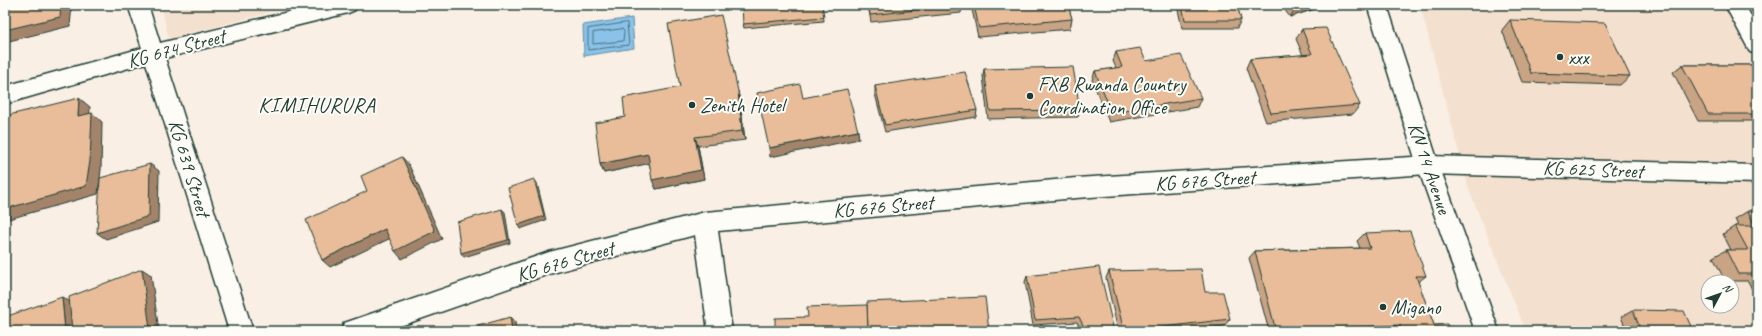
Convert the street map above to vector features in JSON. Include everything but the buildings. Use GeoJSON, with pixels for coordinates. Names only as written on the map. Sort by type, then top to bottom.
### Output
{"type":"FeatureCollection","features":[{"type":"Feature","properties":{"kind":"street","name":"KG 639 Street"},"geometry":{"type":"LineString","coordinates":[[138,5],[241,331]]}},
{"type":"Feature","properties":{"kind":"street","name":"KG 674 Street"},"geometry":{"type":"LineString","coordinates":[[5,95],[154,53],[348,5]]}},
{"type":"Feature","properties":{"kind":"street","name":"KN 14 Avenue"},"geometry":{"type":"LineString","coordinates":[[1377,5],[1428,165],[1487,331]]}},
{"type":"Feature","properties":{"kind":"street"},"geometry":{"type":"LineString","coordinates":[[1736,5],[1757,46]]}},
{"type":"Feature","properties":{"kind":"street","name":"KG 625 Street"},"geometry":{"type":"LineString","coordinates":[[1428,165],[1757,174]]}},
{"type":"Feature","properties":{"kind":"street","name":"KG 676 Street"},"geometry":{"type":"LineString","coordinates":[[353,331],[548,263],[705,222],[1076,188],[1428,165]]}},
{"type":"Feature","properties":{"kind":"street"},"geometry":{"type":"LineString","coordinates":[[705,222],[720,331]]}},
{"type":"Feature","properties":{"kind":"shaded area"},"geometry":{"type":"Polygon","coordinates":[[[161,5],[298,5],[169,39],[161,5]]]}},
{"type":"Feature","properties":{"kind":"shaded area"},"geometry":{"type":"Polygon","coordinates":[[[1420,5],[1757,5],[1757,331],[1526,331],[1469,190],[1420,5]]]}},
{"type":"Feature","properties":{"kind":"water"},"geometry":{"type":"Polygon","coordinates":[[[632,18],[634,48],[584,56],[583,25],[632,18]]]}},
{"type":"Feature","properties":{"kind":"place","name":"xxx"},"geometry":{"type":"Point","coordinates":[1560,57]}},
{"type":"Feature","properties":{"kind":"place","name":"FXB Rwanda Country Coordination Office"},"geometry":{"type":"Point","coordinates":[1030,96]}},
{"type":"Feature","properties":{"kind":"place","name":"Zenith Hotel"},"geometry":{"type":"Point","coordinates":[692,105]}},
{"type":"Feature","properties":{"kind":"place","name":"Migano"},"geometry":{"type":"Point","coordinates":[1383,307]}},
{"type":"Feature","properties":{"kind":"district","name":"KIMIHURURA"},"geometry":{"type":"Point","coordinates":[317,105]}}]}
